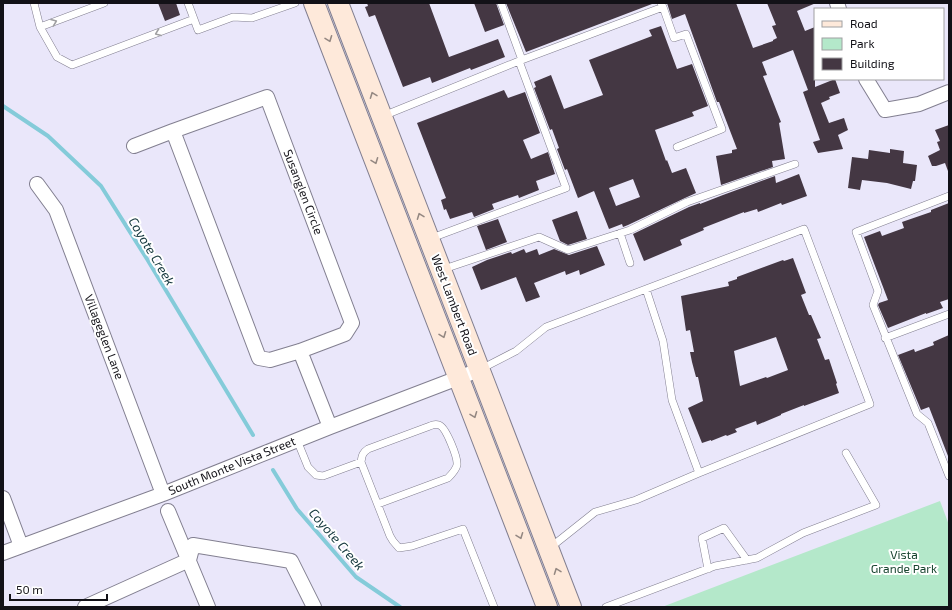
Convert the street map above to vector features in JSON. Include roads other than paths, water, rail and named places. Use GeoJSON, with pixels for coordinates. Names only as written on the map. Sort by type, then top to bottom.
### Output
{"type":"FeatureCollection","features":[{"type":"Feature","properties":{"kind":"main road","name":"West Lambert Road"},"geometry":{"type":"LineString","coordinates":[[314,3],[460,378],[547,607]]}},
{"type":"Feature","properties":{"kind":"main road","name":"West Lambert Road"},"geometry":{"type":"LineString","coordinates":[[338,3],[571,607]]}},
{"type":"Feature","properties":{"kind":"street"},"geometry":{"type":"LineString","coordinates":[[867,80],[885,110],[919,104],[949,92]]}},
{"type":"Feature","properties":{"kind":"street","name":"Susanglen Circle"},"geometry":{"type":"LineString","coordinates":[[134,146],[173,131],[267,97],[352,323],[345,334],[300,351],[270,360],[258,358],[173,131]]}},
{"type":"Feature","properties":{"kind":"street","name":"Villageglen Lane"},"geometry":{"type":"LineString","coordinates":[[37,184],[56,210],[163,494]]}},
{"type":"Feature","properties":{"kind":"street"},"geometry":{"type":"LineString","coordinates":[[300,351],[330,427]]}},
{"type":"Feature","properties":{"kind":"street","name":"South Monte Vista Street"},"geometry":{"type":"LineString","coordinates":[[3,553],[163,494],[330,427],[479,370]]}},
{"type":"Feature","properties":{"kind":"street"},"geometry":{"type":"LineString","coordinates":[[3,498],[21,546]]}},
{"type":"Feature","properties":{"kind":"street"},"geometry":{"type":"LineString","coordinates":[[168,511],[208,607]]}},
{"type":"Feature","properties":{"kind":"street"},"geometry":{"type":"LineString","coordinates":[[93,606],[189,560],[193,545],[291,561],[314,607]]}},
{"type":"Feature","properties":{"kind":"lane"},"geometry":{"type":"LineString","coordinates":[[34,3],[40,27],[57,57],[72,65],[194,19]]}},
{"type":"Feature","properties":{"kind":"lane"},"geometry":{"type":"LineString","coordinates":[[40,27],[104,3]]}},
{"type":"Feature","properties":{"kind":"lane"},"geometry":{"type":"LineString","coordinates":[[188,3],[198,30],[233,16],[252,18],[295,3]]}},
{"type":"Feature","properties":{"kind":"lane"},"geometry":{"type":"LineString","coordinates":[[429,239],[566,188],[501,3]]}},
{"type":"Feature","properties":{"kind":"lane"},"geometry":{"type":"LineString","coordinates":[[381,116],[662,5],[674,38],[686,34],[722,129],[677,147]]}},
{"type":"Feature","properties":{"kind":"lane"},"geometry":{"type":"LineString","coordinates":[[441,270],[539,237],[568,250],[630,230],[688,202],[795,164]]}},
{"type":"Feature","properties":{"kind":"lane"},"geometry":{"type":"LineString","coordinates":[[949,196],[856,232],[878,291],[873,305],[885,338],[916,414],[928,423],[949,476]]}},
{"type":"Feature","properties":{"kind":"lane"},"geometry":{"type":"LineString","coordinates":[[479,370],[516,351],[546,328],[804,229],[870,404],[636,500],[594,512],[549,549]]}},
{"type":"Feature","properties":{"kind":"lane"},"geometry":{"type":"LineString","coordinates":[[620,233],[630,263]]}},
{"type":"Feature","properties":{"kind":"lane"},"geometry":{"type":"LineString","coordinates":[[646,290],[663,342],[672,400],[699,473]]}},
{"type":"Feature","properties":{"kind":"lane"},"geometry":{"type":"LineString","coordinates":[[885,338],[949,314]]}},
{"type":"Feature","properties":{"kind":"lane"},"geometry":{"type":"LineString","coordinates":[[378,504],[448,478],[452,474],[457,463],[448,437],[442,427],[439,425],[430,426],[368,449],[364,452],[361,462],[378,504],[393,541],[399,548],[412,546],[463,528],[494,607]]}},
{"type":"Feature","properties":{"kind":"lane"},"geometry":{"type":"LineString","coordinates":[[297,440],[308,467],[316,475],[323,476],[361,462]]}},
{"type":"Feature","properties":{"kind":"lane"},"geometry":{"type":"LineString","coordinates":[[606,607],[708,568],[757,558],[803,534],[876,505],[846,453]]}},
{"type":"Feature","properties":{"kind":"lane"},"geometry":{"type":"LineString","coordinates":[[708,568],[702,538],[724,528],[747,560]]}},
{"type":"Feature","properties":{"kind":"waterway","name":"Coyote Creek"},"geometry":{"type":"LineString","coordinates":[[3,106],[48,136],[101,186],[147,259],[253,435]]}},
{"type":"Feature","properties":{"kind":"waterway","name":"Coyote Creek"},"geometry":{"type":"LineString","coordinates":[[273,470],[297,509],[356,577],[400,607]]}},
{"type":"Feature","properties":{"kind":"park label","name":"Vista Grande Park"},"geometry":{"type":"Point","coordinates":[904,562]}}]}
